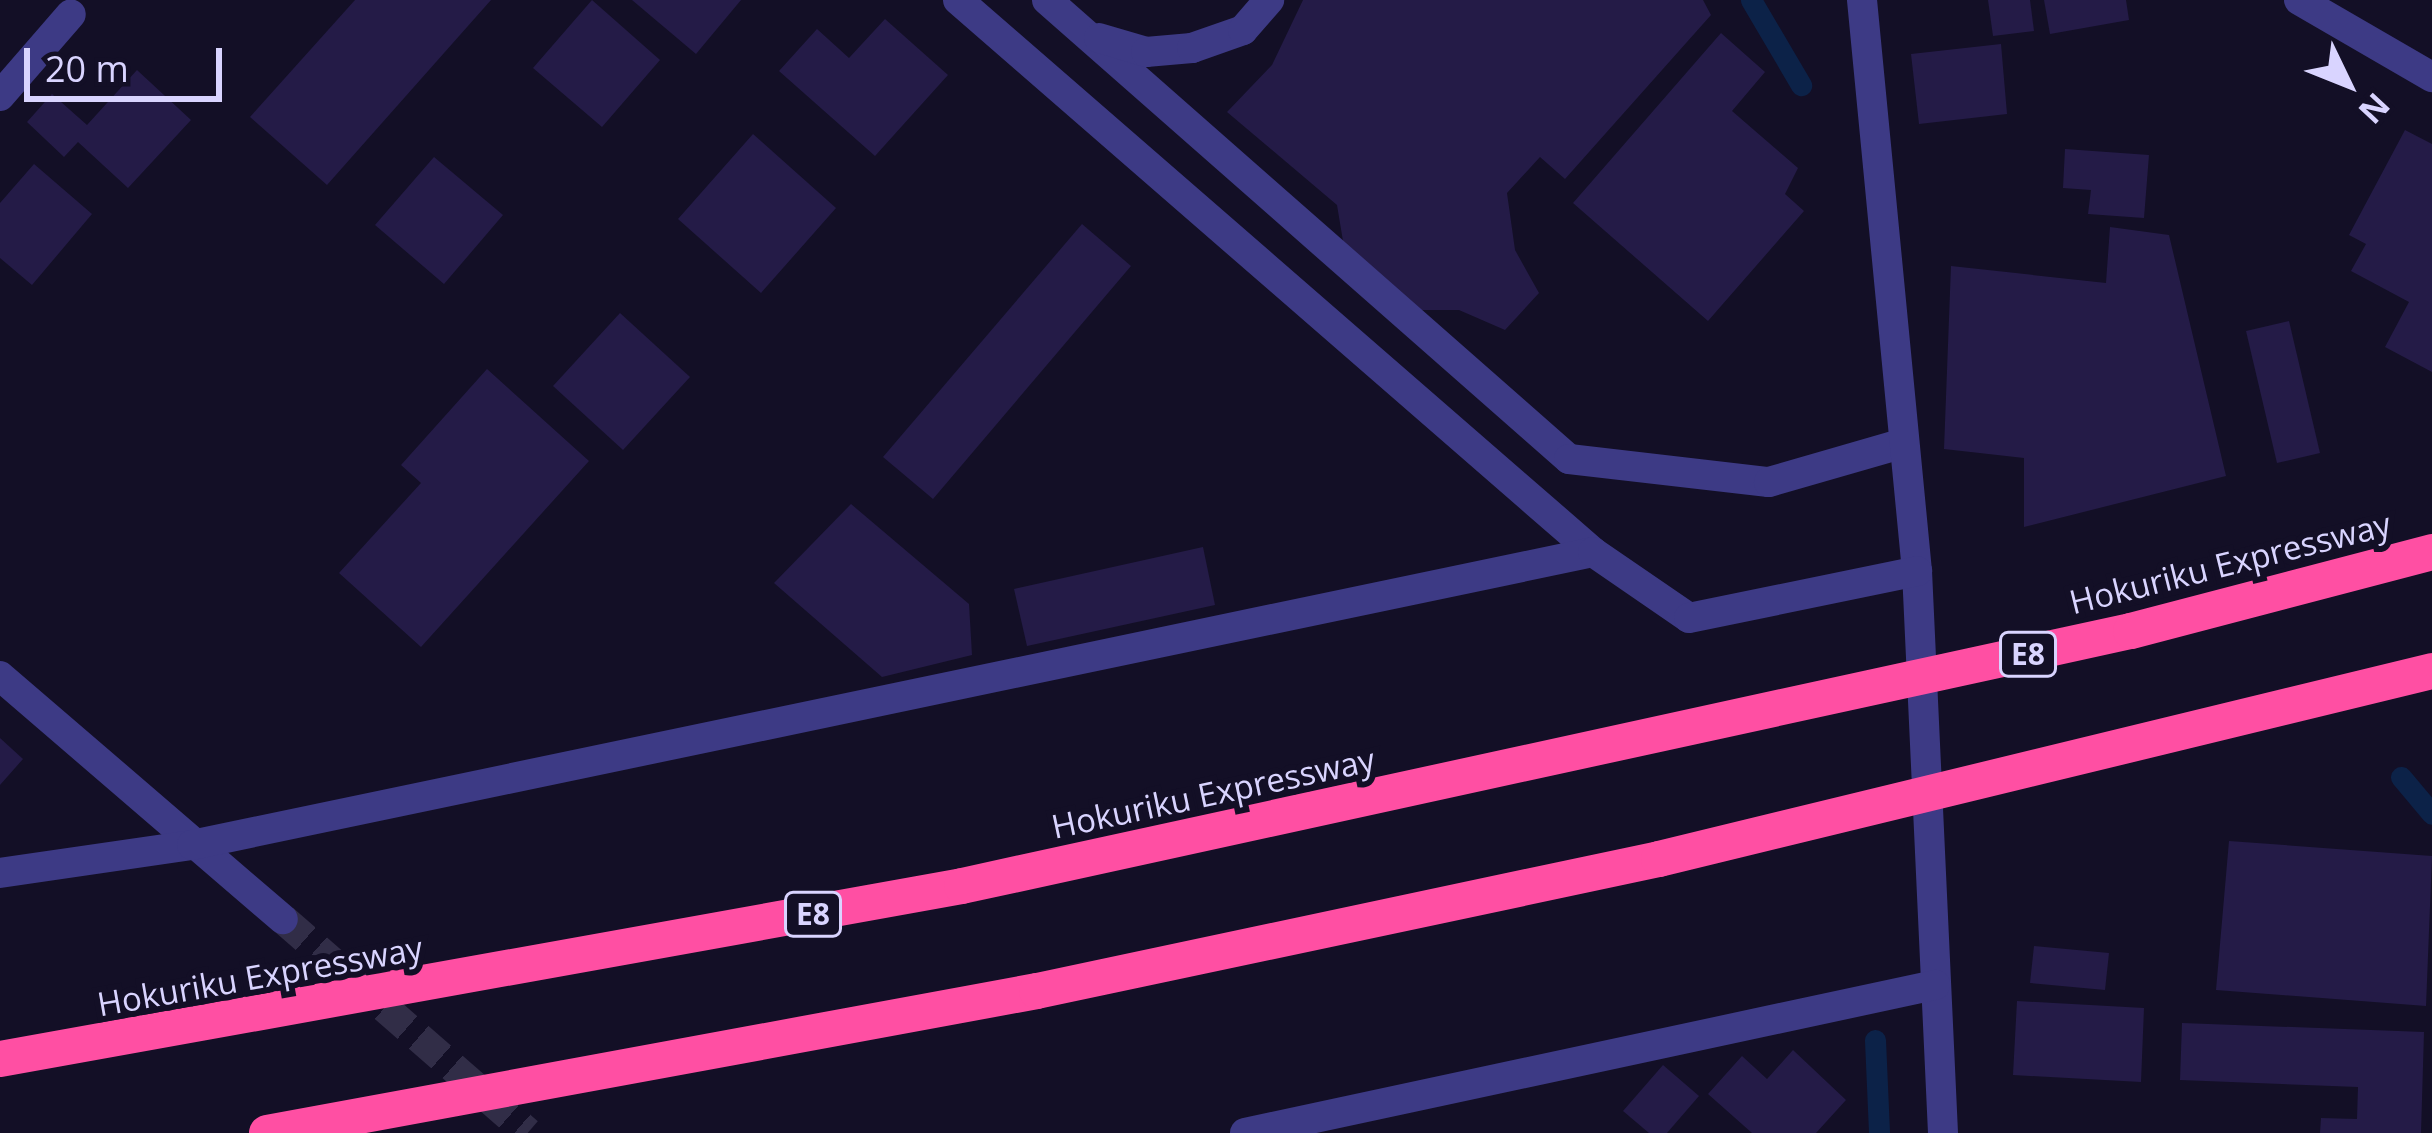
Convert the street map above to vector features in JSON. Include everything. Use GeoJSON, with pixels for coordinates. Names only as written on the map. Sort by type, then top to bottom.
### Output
{"type":"FeatureCollection","features":[{"type":"Feature","properties":{"kind":"highway","name":"Hokuriku Expressway"},"geometry":{"type":"LineString","coordinates":[[0,1059],[939,890],[1622,746],[2432,552]]}},
{"type":"Feature","properties":{"kind":"highway"},"geometry":{"type":"LineString","coordinates":[[267,1133],[1037,991],[1659,859],[2432,671]]}},
{"type":"Feature","properties":{"kind":"street"},"geometry":{"type":"LineString","coordinates":[[958,0],[1593,552],[1689,618],[1917,571]]}},
{"type":"Feature","properties":{"kind":"street"},"geometry":{"type":"LineString","coordinates":[[1047,0],[1569,459],[1769,482],[1901,444]]}},
{"type":"Feature","properties":{"kind":"street"},"geometry":{"type":"LineString","coordinates":[[1087,35],[1146,52],[1192,48],[1244,30],[1268,0]]}},
{"type":"Feature","properties":{"kind":"street"},"geometry":{"type":"LineString","coordinates":[[1862,0],[1901,444],[1917,571],[1942,1133]]}},
{"type":"Feature","properties":{"kind":"street"},"geometry":{"type":"LineString","coordinates":[[2299,0],[2432,77]]}},
{"type":"Feature","properties":{"kind":"street"},"geometry":{"type":"LineString","coordinates":[[0,96],[71,14]]}},
{"type":"Feature","properties":{"kind":"street"},"geometry":{"type":"LineString","coordinates":[[0,873],[192,845],[1593,552]]}},
{"type":"Feature","properties":{"kind":"street"},"geometry":{"type":"LineString","coordinates":[[0,676],[283,920]]}},
{"type":"Feature","properties":{"kind":"street"},"geometry":{"type":"LineString","coordinates":[[1245,1133],[1935,985]]}},
{"type":"Feature","properties":{"kind":"building"},"geometry":{"type":"Polygon","coordinates":[[[355,0],[491,0],[327,185],[250,117],[355,0]]]}},
{"type":"Feature","properties":{"kind":"building"},"geometry":{"type":"Polygon","coordinates":[[[592,0],[660,60],[602,127],[533,68],[592,0]]]}},
{"type":"Feature","properties":{"kind":"building"},"geometry":{"type":"Polygon","coordinates":[[[632,0],[741,0],[696,54],[632,0]]]}},
{"type":"Feature","properties":{"kind":"building"},"geometry":{"type":"Polygon","coordinates":[[[1303,0],[1703,0],[1711,15],[1565,179],[1540,157],[1507,193],[1515,250],[1539,293],[1505,330],[1459,310],[1405,310],[1346,259],[1337,205],[1227,112],[1272,65],[1303,0]]]}},
{"type":"Feature","properties":{"kind":"building"},"geometry":{"type":"Polygon","coordinates":[[[1988,0],[2030,0],[2034,31],[1993,36],[1988,0]]]}},
{"type":"Feature","properties":{"kind":"building"},"geometry":{"type":"Polygon","coordinates":[[[2044,0],[2126,0],[2129,20],[2050,34],[2044,0]]]}},
{"type":"Feature","properties":{"kind":"building"},"geometry":{"type":"Polygon","coordinates":[[[885,19],[948,75],[875,156],[779,71],[817,29],[849,58],[885,19]]]}},
{"type":"Feature","properties":{"kind":"building"},"geometry":{"type":"Polygon","coordinates":[[[1721,33],[1765,72],[1732,111],[1798,168],[1785,194],[1804,211],[1708,321],[1573,203],[1721,33]]]}},
{"type":"Feature","properties":{"kind":"building"},"geometry":{"type":"Polygon","coordinates":[[[2001,44],[2007,114],[1919,124],[1911,54],[2001,44]]]}},
{"type":"Feature","properties":{"kind":"building"},"geometry":{"type":"Polygon","coordinates":[[[137,70],[191,120],[128,188],[78,142],[64,157],[27,122],[52,94],[87,125],[137,70]]]}},
{"type":"Feature","properties":{"kind":"building"},"geometry":{"type":"Polygon","coordinates":[[[2405,130],[2432,144],[2432,372],[2385,347],[2409,302],[2351,271],[2366,244],[2349,235],[2405,130]]]}},
{"type":"Feature","properties":{"kind":"building"},"geometry":{"type":"Polygon","coordinates":[[[753,134],[836,208],[761,293],[678,219],[753,134]]]}},
{"type":"Feature","properties":{"kind":"building"},"geometry":{"type":"Polygon","coordinates":[[[2065,149],[2149,155],[2144,218],[2088,214],[2091,190],[2063,188],[2065,149]]]}},
{"type":"Feature","properties":{"kind":"building"},"geometry":{"type":"Polygon","coordinates":[[[434,157],[503,215],[444,284],[375,225],[434,157]]]}},
{"type":"Feature","properties":{"kind":"building"},"geometry":{"type":"Polygon","coordinates":[[[34,164],[92,214],[32,285],[0,258],[0,203],[34,164]]]}},
{"type":"Feature","properties":{"kind":"building"},"geometry":{"type":"Polygon","coordinates":[[[1082,224],[1131,266],[933,499],[883,457],[1082,224]]]}},
{"type":"Feature","properties":{"kind":"building"},"geometry":{"type":"Polygon","coordinates":[[[2110,227],[2169,235],[2226,476],[2024,527],[2024,458],[1944,449],[1951,266],[2106,283],[2110,227]]]}},
{"type":"Feature","properties":{"kind":"building"},"geometry":{"type":"Polygon","coordinates":[[[620,313],[690,377],[623,450],[553,386],[620,313]]]}},
{"type":"Feature","properties":{"kind":"building"},"geometry":{"type":"Polygon","coordinates":[[[2289,321],[2320,453],[2277,463],[2246,331],[2289,321]]]}},
{"type":"Feature","properties":{"kind":"building"},"geometry":{"type":"Polygon","coordinates":[[[487,369],[589,461],[421,647],[339,573],[421,483],[401,465],[487,369]]]}},
{"type":"Feature","properties":{"kind":"building"},"geometry":{"type":"Polygon","coordinates":[[[851,504],[969,604],[972,655],[882,677],[774,583],[851,504]]]}},
{"type":"Feature","properties":{"kind":"building"},"geometry":{"type":"Polygon","coordinates":[[[1203,547],[1215,605],[1027,646],[1014,589],[1203,547]]]}},
{"type":"Feature","properties":{"kind":"building"},"geometry":{"type":"Polygon","coordinates":[[[0,738],[23,759],[0,785],[0,738]]]}},
{"type":"Feature","properties":{"kind":"building"},"geometry":{"type":"Polygon","coordinates":[[[2229,841],[2432,856],[2426,1006],[2216,990],[2229,841]]]}},
{"type":"Feature","properties":{"kind":"building"},"geometry":{"type":"Polygon","coordinates":[[[2034,946],[2109,953],[2105,990],[2030,983],[2034,946]]]}},
{"type":"Feature","properties":{"kind":"building"},"geometry":{"type":"Polygon","coordinates":[[[2017,1001],[2144,1008],[2141,1082],[2013,1075],[2017,1001]]]}},
{"type":"Feature","properties":{"kind":"building"},"geometry":{"type":"Polygon","coordinates":[[[2182,1023],[2424,1032],[2421,1133],[2320,1133],[2321,1118],[2357,1119],[2358,1087],[2180,1080],[2182,1023]]]}},
{"type":"Feature","properties":{"kind":"building"},"geometry":{"type":"Polygon","coordinates":[[[1793,1050],[1846,1100],[1816,1133],[1752,1133],[1708,1094],[1742,1056],[1767,1079],[1793,1050]]]}},
{"type":"Feature","properties":{"kind":"building"},"geometry":{"type":"Polygon","coordinates":[[[1663,1065],[1699,1096],[1667,1133],[1649,1133],[1623,1111],[1663,1065]]]}},
{"type":"Feature","properties":{"kind":"waterway"},"geometry":{"type":"LineString","coordinates":[[1751,0],[1801,85]]}},
{"type":"Feature","properties":{"kind":"waterway"},"geometry":{"type":"LineString","coordinates":[[2401,777],[2432,814]]}},
{"type":"Feature","properties":{"kind":"waterway"},"geometry":{"type":"LineString","coordinates":[[1875,1040],[1879,1133]]}},
{"type":"Feature","properties":{"kind":"tunnel"},"geometry":{"type":"LineString","coordinates":[[283,919],[528,1133]]}}]}
